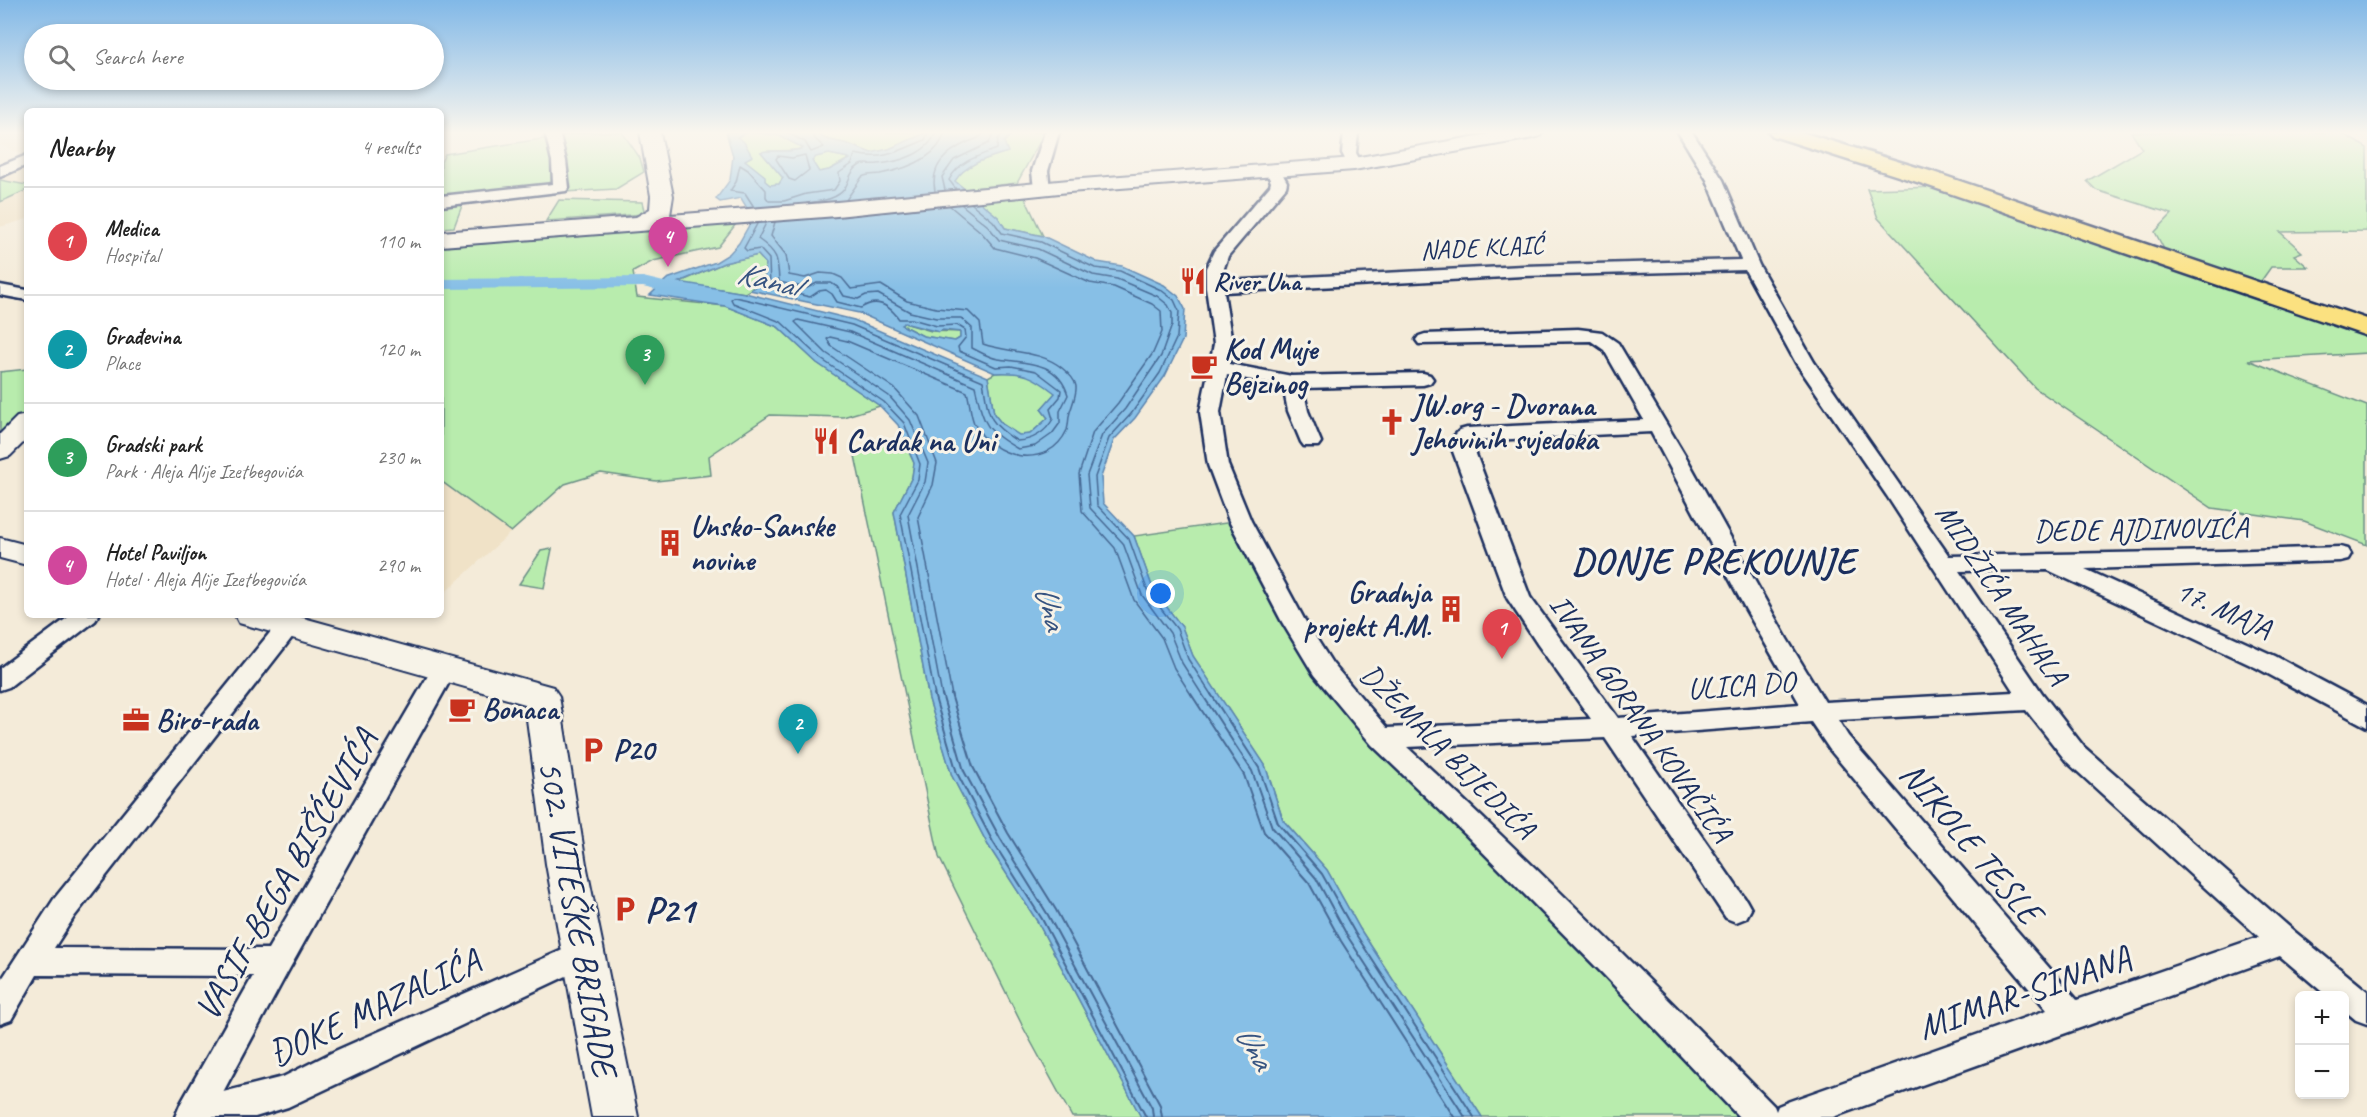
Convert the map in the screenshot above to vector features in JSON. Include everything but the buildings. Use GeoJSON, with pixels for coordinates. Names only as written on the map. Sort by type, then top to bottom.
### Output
{"type":"FeatureCollection","features":[{"type":"Feature","properties":{"kind":"main road"},"geometry":{"type":"LineString","coordinates":[[660,184],[662,196],[673,219]]}},
{"type":"Feature","properties":{"kind":"main road"},"geometry":{"type":"LineString","coordinates":[[444,239],[1105,184]]}},
{"type":"Feature","properties":{"kind":"main road"},"geometry":{"type":"LineString","coordinates":[[1946,184],[2367,328]]}},
{"type":"Feature","properties":{"kind":"main road"},"geometry":{"type":"LineString","coordinates":[[0,450],[24,426]]}},
{"type":"Feature","properties":{"kind":"main road"},"geometry":{"type":"LineString","coordinates":[[0,548],[24,554]]}},
{"type":"Feature","properties":{"kind":"main road","name":"502. VITEŠKE BRIGADE"},"geometry":{"type":"LineString","coordinates":[[262,618],[541,696],[555,799],[615,1117]]}},
{"type":"Feature","properties":{"kind":"street"},"geometry":{"type":"LineString","coordinates":[[444,201],[561,188],[561,184]]}},
{"type":"Feature","properties":{"kind":"street"},"geometry":{"type":"LineString","coordinates":[[1041,184],[1042,189]]}},
{"type":"Feature","properties":{"kind":"street","name":"DŽEMALA BIJEDIĆA"},"geometry":{"type":"LineString","coordinates":[[1279,184],[1220,255],[1215,268],[1215,286],[1223,344],[1210,412],[1218,465],[1240,521],[1294,622],[1323,669],[1381,738],[1476,827],[1608,958],[1762,1117]]}},
{"type":"Feature","properties":{"kind":"street","name":"MIDŽIĆA MAHALA"},"geometry":{"type":"LineString","coordinates":[[1717,184],[1751,265],[1805,363],[1944,564],[2033,700],[2074,754],[2284,941],[2367,1010]]}},
{"type":"Feature","properties":{"kind":"street","name":"NADE KLAIĆ"},"geometry":{"type":"LineString","coordinates":[[1215,286],[1511,271],[1751,265]]}},
{"type":"Feature","properties":{"kind":"street"},"geometry":{"type":"LineString","coordinates":[[0,290],[24,294]]}},
{"type":"Feature","properties":{"kind":"street","name":"NIKOLE TESLE"},"geometry":{"type":"LineString","coordinates":[[1425,340],[1578,334],[1596,336],[1611,347],[1682,470],[1755,604],[1818,712],[1839,743],[2072,1017]]}},
{"type":"Feature","properties":{"kind":"street"},"geometry":{"type":"LineString","coordinates":[[1217,368],[1292,382],[1423,379]]}},
{"type":"Feature","properties":{"kind":"street"},"geometry":{"type":"LineString","coordinates":[[1292,382],[1298,411],[1311,442]]}},
{"type":"Feature","properties":{"kind":"street","name":"IVANA GORANA KOVAČIĆA"},"geometry":{"type":"LineString","coordinates":[[1655,426],[1467,434],[1461,439],[1461,446],[1519,598],[1736,909]]}},
{"type":"Feature","properties":{"kind":"street","name":"DEDE AJDINOVIĆA"},"geometry":{"type":"LineString","coordinates":[[1944,564],[2340,554]]}},
{"type":"Feature","properties":{"kind":"street","name":"17. MAJA"},"geometry":{"type":"LineString","coordinates":[[2053,563],[2266,662],[2367,717]]}},
{"type":"Feature","properties":{"kind":"street"},"geometry":{"type":"LineString","coordinates":[[0,681],[83,618]]}},
{"type":"Feature","properties":{"kind":"street"},"geometry":{"type":"LineString","coordinates":[[0,1010],[64,908],[289,625]]}},
{"type":"Feature","properties":{"kind":"street","name":"VASIF-BEGA BIŠĆEVIĆA"},"geometry":{"type":"LineString","coordinates":[[193,1115],[276,963],[445,668]]}},
{"type":"Feature","properties":{"kind":"street","name":"ULICA DO"},"geometry":{"type":"LineString","coordinates":[[1381,738],[1610,728],[1818,712],[2033,700]]}},
{"type":"Feature","properties":{"kind":"street","name":"MIMAR-SINANA"},"geometry":{"type":"LineString","coordinates":[[1790,1117],[1974,1048],[2072,1017],[2284,941]]}},
{"type":"Feature","properties":{"kind":"street","name":"ĐOKE MAZALIĆA"},"geometry":{"type":"LineString","coordinates":[[193,1115],[242,1106],[288,1092],[346,1062],[583,954]]}},
{"type":"Feature","properties":{"kind":"street"},"geometry":{"type":"LineString","coordinates":[[29,961],[276,963]]}},
{"type":"Feature","properties":{"kind":"shaded area"},"geometry":{"type":"Polygon","coordinates":[[[0,184],[24,184],[24,220],[0,227],[0,184]]]}},
{"type":"Feature","properties":{"kind":"shaded area"},"geometry":{"type":"Polygon","coordinates":[[[444,483],[511,532],[444,593],[444,483]]]}},
{"type":"Feature","properties":{"kind":"green space"},"geometry":{"type":"Polygon","coordinates":[[[0,184],[24,184],[24,191],[0,202],[0,184]]]}},
{"type":"Feature","properties":{"kind":"green space"},"geometry":{"type":"Polygon","coordinates":[[[444,184],[624,184],[616,189],[564,192],[561,188],[444,201],[444,184]]]}},
{"type":"Feature","properties":{"kind":"green space"},"geometry":{"type":"Polygon","coordinates":[[[958,184],[1007,184],[965,189],[958,184]]]}},
{"type":"Feature","properties":{"kind":"green space"},"geometry":{"type":"Polygon","coordinates":[[[2090,184],[2367,184],[2367,231],[2280,232],[2302,252],[2294,255],[2308,267],[2271,267],[2259,284],[2165,251],[2155,232],[2172,214],[2096,190],[2090,184]]]}},
{"type":"Feature","properties":{"kind":"green space"},"geometry":{"type":"Polygon","coordinates":[[[1940,187],[2367,334],[2367,353],[2248,360],[2367,406],[2367,545],[2304,521],[2212,508],[2035,388],[1878,218],[1867,189],[1940,187]]]}},
{"type":"Feature","properties":{"kind":"green space"},"geometry":{"type":"Polygon","coordinates":[[[1025,198],[1043,236],[1005,228],[998,217],[978,201],[1025,198]]]}},
{"type":"Feature","properties":{"kind":"green space"},"geometry":{"type":"Polygon","coordinates":[[[559,200],[642,202],[645,214],[546,221],[559,200]]]}},
{"type":"Feature","properties":{"kind":"green space"},"geometry":{"type":"Polygon","coordinates":[[[463,203],[454,227],[444,228],[444,205],[463,203]]]}},
{"type":"Feature","properties":{"kind":"green space"},"geometry":{"type":"Polygon","coordinates":[[[736,224],[718,247],[653,261],[633,272],[637,297],[725,306],[778,327],[817,363],[880,406],[843,417],[770,415],[709,456],[711,475],[656,481],[601,473],[565,484],[511,532],[444,483],[444,247],[736,224]]]}},
{"type":"Feature","properties":{"kind":"green space"},"geometry":{"type":"Polygon","coordinates":[[[758,255],[766,264],[764,281],[745,293],[678,283],[724,263],[758,255]]]}},
{"type":"Feature","properties":{"kind":"green space"},"geometry":{"type":"Polygon","coordinates":[[[904,323],[931,331],[960,332],[960,338],[955,341],[923,336],[900,324],[904,323]]]}},
{"type":"Feature","properties":{"kind":"green space"},"geometry":{"type":"Polygon","coordinates":[[[24,369],[24,426],[0,450],[0,372],[24,369]]]}},
{"type":"Feature","properties":{"kind":"green space"},"geometry":{"type":"Polygon","coordinates":[[[1010,372],[1034,376],[1056,393],[1041,409],[1048,418],[1030,434],[1019,436],[1002,424],[994,414],[988,377],[995,373],[1010,372]]]}},
{"type":"Feature","properties":{"kind":"green space"},"geometry":{"type":"Polygon","coordinates":[[[902,438],[914,463],[912,477],[894,512],[929,699],[952,776],[988,845],[1037,921],[1141,1117],[1072,1117],[1024,1029],[939,857],[854,451],[902,438]]]}},
{"type":"Feature","properties":{"kind":"green space"},"geometry":{"type":"Polygon","coordinates":[[[1240,521],[1323,669],[1762,1117],[1482,1117],[1360,929],[1327,870],[1283,820],[1265,765],[1193,656],[1182,627],[1153,589],[1134,536],[1240,521]]]}},
{"type":"Feature","properties":{"kind":"green space"},"geometry":{"type":"Polygon","coordinates":[[[552,549],[544,588],[519,584],[541,551],[552,549]]]}},
{"type":"Feature","properties":{"kind":"water","name":"Una"},"geometry":{"type":"Polygon","coordinates":[[[727,184],[959,184],[998,217],[1005,228],[1043,236],[1097,262],[1122,266],[1164,285],[1178,296],[1185,309],[1183,339],[1165,376],[1135,418],[1114,440],[1101,477],[1103,503],[1134,536],[1153,589],[1182,627],[1193,656],[1265,765],[1283,820],[1327,870],[1360,929],[1482,1117],[1141,1117],[1037,921],[988,845],[952,776],[929,699],[894,512],[912,477],[914,463],[898,425],[880,406],[817,363],[778,327],[725,306],[650,295],[667,279],[716,262],[729,254],[739,243],[753,218],[741,198],[720,202],[716,199],[727,184]],[[758,255],[724,263],[679,282],[745,293],[854,320],[988,377],[994,414],[1002,424],[1019,435],[1030,434],[1048,418],[1041,409],[1055,393],[1034,378],[1021,374],[995,373],[859,313],[750,290],[764,280],[766,264],[758,255]],[[904,323],[901,325],[923,336],[955,341],[960,338],[960,332],[943,330],[939,332],[904,323]]]}},
{"type":"Feature","properties":{"kind":"waterway","name":"Kanal"},"geometry":{"type":"LineString","coordinates":[[444,284],[643,282],[687,292]]}},
{"type":"Feature","properties":{"kind":"place","name":"Hotel Paviljon"},"geometry":{"type":"Point","coordinates":[668,267]}},
{"type":"Feature","properties":{"kind":"place","name":"River Una"},"geometry":{"type":"Point","coordinates":[1193,281]}},
{"type":"Feature","properties":{"kind":"place","name":"Kod Muje Bejzinog"},"geometry":{"type":"Point","coordinates":[1204,366]}},
{"type":"Feature","properties":{"kind":"place","name":"Gradski park"},"geometry":{"type":"Point","coordinates":[645,385]}},
{"type":"Feature","properties":{"kind":"place","name":"JW.org - Dvorana Jehovinih svjedoka"},"geometry":{"type":"Point","coordinates":[1392,422]}},
{"type":"Feature","properties":{"kind":"place","name":"Cardak na Uni"},"geometry":{"type":"Point","coordinates":[826,441]}},
{"type":"Feature","properties":{"kind":"place","name":"Unsko-Sanske novine"},"geometry":{"type":"Point","coordinates":[670,543]}},
{"type":"Feature","properties":{"kind":"place","name":"Gradnja projekt A.M."},"geometry":{"type":"Point","coordinates":[1451,609]}},
{"type":"Feature","properties":{"kind":"place","name":"Medica"},"geometry":{"type":"Point","coordinates":[1502,659]}},
{"type":"Feature","properties":{"kind":"place","name":"Bonaca"},"geometry":{"type":"Point","coordinates":[462,709]}},
{"type":"Feature","properties":{"kind":"place","name":"Biro-rada"},"geometry":{"type":"Point","coordinates":[136,720]}},
{"type":"Feature","properties":{"kind":"place","name":"P20"},"geometry":{"type":"Point","coordinates":[593,750]}},
{"type":"Feature","properties":{"kind":"place","name":"Građevina"},"geometry":{"type":"Point","coordinates":[798,754]}},
{"type":"Feature","properties":{"kind":"place","name":"P21"},"geometry":{"type":"Point","coordinates":[625,909]}},
{"type":"Feature","properties":{"kind":"district","name":"DONJE PREKOUNJE"},"geometry":{"type":"Point","coordinates":[1714,560]}}]}
